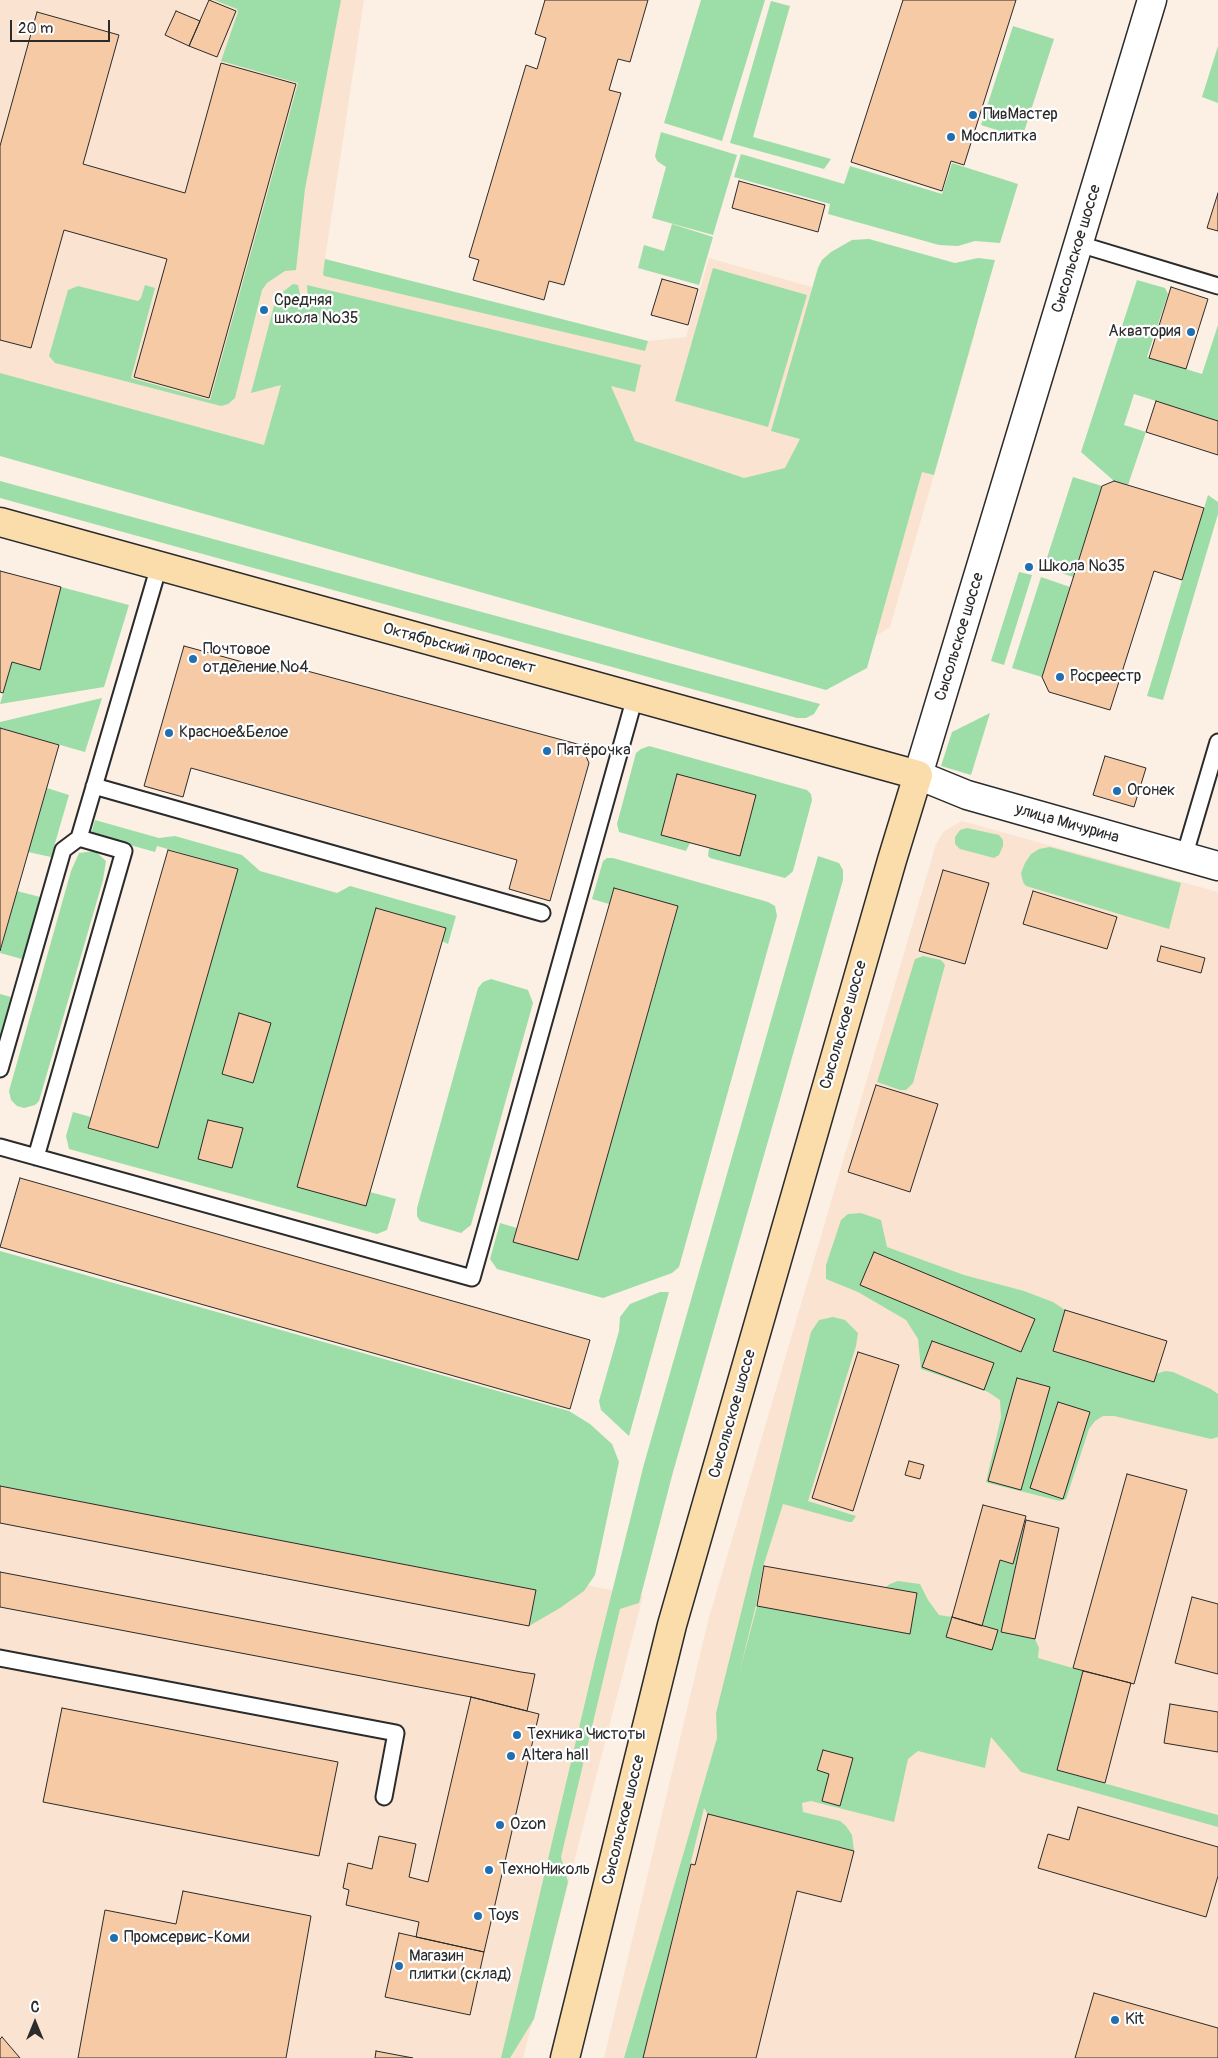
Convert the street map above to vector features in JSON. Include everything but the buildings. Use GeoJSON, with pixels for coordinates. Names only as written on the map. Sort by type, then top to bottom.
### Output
{"type":"FeatureCollection","features":[{"type":"Feature","properties":{"kind":"main road","name":"Сысольское шоссе"},"geometry":{"type":"LineString","coordinates":[[565,2058],[672,1625],[878,908],[1152,0]]}},
{"type":"Feature","properties":{"kind":"main road","name":"Октябрьский проспект"},"geometry":{"type":"LineString","coordinates":[[0,522],[918,775]]}},
{"type":"Feature","properties":{"kind":"main road","name":"улица Мичурина"},"geometry":{"type":"LineString","coordinates":[[918,775],[968,795],[1218,866]]}},
{"type":"Feature","properties":{"kind":"lane"},"geometry":{"type":"LineString","coordinates":[[1079,244],[1218,286]]}},
{"type":"Feature","properties":{"kind":"lane"},"geometry":{"type":"LineString","coordinates":[[0,1069],[63,850],[79,838],[159,566]]}},
{"type":"Feature","properties":{"kind":"lane"},"geometry":{"type":"LineString","coordinates":[[0,1147],[472,1278],[635,697]]}},
{"type":"Feature","properties":{"kind":"lane"},"geometry":{"type":"LineString","coordinates":[[1184,857],[1218,742]]}},
{"type":"Feature","properties":{"kind":"lane"},"geometry":{"type":"LineString","coordinates":[[94,786],[542,913]]}},
{"type":"Feature","properties":{"kind":"lane"},"geometry":{"type":"LineString","coordinates":[[36,1157],[124,851],[79,838]]}},
{"type":"Feature","properties":{"kind":"lane"},"geometry":{"type":"LineString","coordinates":[[0,1658],[396,1733],[384,1797]]}},
{"type":"Feature","properties":{"kind":"shaded area","name":"Средняя школа №35"},"geometry":{"type":"Polygon","coordinates":[[[0,0],[364,0],[325,259],[648,341],[686,337],[709,258],[975,333],[890,627],[867,642],[0,416],[0,0]]]}},
{"type":"Feature","properties":{"kind":"shaded area"},"geometry":{"type":"Polygon","coordinates":[[[962,821],[1218,892],[1218,2058],[604,2058],[708,1621],[936,844],[944,831],[962,821]]]}},
{"type":"Feature","properties":{"kind":"shaded area"},"geometry":{"type":"Polygon","coordinates":[[[0,1472],[643,1596],[523,2058],[0,2058],[0,1472]]]}},
{"type":"Feature","properties":{"kind":"green space"},"geometry":{"type":"Polygon","coordinates":[[[214,0],[341,0],[305,189],[296,270],[285,271],[267,283],[262,290],[235,398],[228,404],[221,406],[55,363],[49,356],[68,290],[78,286],[138,301],[141,298],[145,285],[155,288],[131,378],[210,400],[298,83],[221,61],[238,12],[237,9],[214,0]]]}},
{"type":"Feature","properties":{"kind":"green space"},"geometry":{"type":"Polygon","coordinates":[[[701,0],[765,0],[722,141],[664,123],[701,0]]]}},
{"type":"Feature","properties":{"kind":"green space"},"geometry":{"type":"Polygon","coordinates":[[[771,1],[790,6],[753,137],[831,159],[824,169],[730,143],[771,1]]]}},
{"type":"Feature","properties":{"kind":"green space"},"geometry":{"type":"Polygon","coordinates":[[[1013,26],[1054,39],[1022,138],[981,125],[1013,26]]]}},
{"type":"Feature","properties":{"kind":"green space"},"geometry":{"type":"Polygon","coordinates":[[[1218,46],[1218,103],[1202,97],[1218,46]]]}},
{"type":"Feature","properties":{"kind":"green space"},"geometry":{"type":"Polygon","coordinates":[[[661,132],[737,155],[713,235],[652,218],[666,167],[657,161],[655,156],[661,132]]]}},
{"type":"Feature","properties":{"kind":"green space"},"geometry":{"type":"Polygon","coordinates":[[[741,154],[844,184],[850,166],[942,194],[952,163],[1018,184],[1000,243],[975,241],[958,246],[939,245],[828,214],[830,204],[734,177],[741,154]]]}},
{"type":"Feature","properties":{"kind":"green space"},"geometry":{"type":"Polygon","coordinates":[[[672,224],[713,237],[699,285],[638,268],[644,245],[664,251],[672,224]]]}},
{"type":"Feature","properties":{"kind":"green space"},"geometry":{"type":"Polygon","coordinates":[[[869,239],[955,263],[978,258],[995,260],[934,475],[922,472],[867,668],[826,690],[0,456],[0,373],[264,445],[281,385],[251,393],[275,302],[280,294],[293,284],[298,285],[302,304],[304,299],[308,300],[307,285],[641,365],[635,392],[611,386],[635,441],[744,478],[785,468],[800,439],[771,431],[818,268],[822,260],[831,252],[852,240],[869,239]]]}},
{"type":"Feature","properties":{"kind":"green space"},"geometry":{"type":"Polygon","coordinates":[[[325,259],[648,341],[645,351],[324,276],[325,259]]]}},
{"type":"Feature","properties":{"kind":"green space"},"geometry":{"type":"Polygon","coordinates":[[[713,268],[807,295],[768,427],[675,401],[713,268]]]}},
{"type":"Feature","properties":{"kind":"green space"},"geometry":{"type":"Polygon","coordinates":[[[1137,280],[1165,288],[1168,294],[1147,357],[1202,374],[1218,325],[1218,421],[1134,394],[1124,425],[1146,432],[1128,485],[1114,481],[1081,452],[1137,280]]]}},
{"type":"Feature","properties":{"kind":"green space"},"geometry":{"type":"Polygon","coordinates":[[[1073,477],[1102,486],[1073,577],[1044,567],[1073,477]]]}},
{"type":"Feature","properties":{"kind":"green space"},"geometry":{"type":"Polygon","coordinates":[[[0,481],[820,704],[814,714],[806,718],[797,718],[0,498],[0,481]]]}},
{"type":"Feature","properties":{"kind":"green space"},"geometry":{"type":"Polygon","coordinates":[[[1208,495],[1218,502],[1218,514],[1163,700],[1147,696],[1208,495]]]}},
{"type":"Feature","properties":{"kind":"green space"},"geometry":{"type":"Polygon","coordinates":[[[1019,572],[1032,575],[1004,665],[991,661],[1019,572]]]}},
{"type":"Feature","properties":{"kind":"green space"},"geometry":{"type":"Polygon","coordinates":[[[1041,577],[1070,587],[1042,677],[1012,668],[1041,577]]]}},
{"type":"Feature","properties":{"kind":"green space"},"geometry":{"type":"Polygon","coordinates":[[[61,587],[129,605],[104,687],[0,704],[12,662],[40,670],[61,587]]]}},
{"type":"Feature","properties":{"kind":"green space"},"geometry":{"type":"Polygon","coordinates":[[[102,698],[85,752],[0,728],[0,722],[102,698]]]}},
{"type":"Feature","properties":{"kind":"green space"},"geometry":{"type":"Polygon","coordinates":[[[990,713],[971,775],[941,766],[952,732],[990,713]]]}},
{"type":"Feature","properties":{"kind":"green space"},"geometry":{"type":"Polygon","coordinates":[[[649,746],[807,790],[811,794],[812,800],[793,871],[785,878],[710,858],[708,856],[709,848],[690,843],[686,851],[619,832],[617,824],[636,753],[649,746]]]}},
{"type":"Feature","properties":{"kind":"green space"},"geometry":{"type":"Polygon","coordinates":[[[47,788],[69,795],[51,857],[28,852],[47,788]]]}},
{"type":"Feature","properties":{"kind":"green space"},"geometry":{"type":"Polygon","coordinates":[[[95,820],[159,838],[175,836],[242,855],[260,871],[337,893],[350,886],[456,916],[448,944],[376,909],[297,1186],[366,1206],[370,1192],[396,1199],[387,1230],[377,1234],[69,1149],[66,1136],[73,1112],[91,1117],[89,1129],[158,1148],[238,869],[157,846],[155,852],[91,834],[95,820]]]}},
{"type":"Feature","properties":{"kind":"green space"},"geometry":{"type":"Polygon","coordinates":[[[967,828],[999,835],[1003,840],[1003,846],[999,855],[994,858],[960,849],[955,844],[955,837],[960,830],[967,828]]]}},
{"type":"Feature","properties":{"kind":"green space"},"geometry":{"type":"Polygon","coordinates":[[[1050,847],[1181,883],[1169,929],[1026,886],[1021,873],[1025,863],[1031,854],[1039,849],[1050,847]]]}},
{"type":"Feature","properties":{"kind":"green space"},"geometry":{"type":"Polygon","coordinates":[[[95,851],[106,861],[103,880],[39,1101],[35,1105],[24,1108],[17,1106],[11,1100],[9,1091],[71,871],[79,853],[95,851]]]}},
{"type":"Feature","properties":{"kind":"green space"},"geometry":{"type":"Polygon","coordinates":[[[818,856],[839,863],[843,870],[843,880],[673,1472],[639,1603],[620,1609],[561,1857],[568,1882],[534,2019],[510,2058],[501,2058],[596,1656],[644,1464],[818,856]]]}},
{"type":"Feature","properties":{"kind":"green space"},"geometry":{"type":"Polygon","coordinates":[[[607,858],[613,858],[768,902],[775,906],[777,916],[679,1267],[672,1273],[603,1298],[497,1269],[490,1259],[500,1223],[517,1228],[513,1242],[578,1260],[678,907],[614,888],[609,904],[592,899],[603,861],[607,858]]]}},
{"type":"Feature","properties":{"kind":"green space"},"geometry":{"type":"Polygon","coordinates":[[[17,891],[40,897],[22,959],[0,953],[17,891]]]}},
{"type":"Feature","properties":{"kind":"green space"},"geometry":{"type":"Polygon","coordinates":[[[923,956],[941,960],[945,965],[913,1083],[906,1090],[900,1090],[877,1082],[915,959],[923,956]]]}},
{"type":"Feature","properties":{"kind":"green space"},"geometry":{"type":"Polygon","coordinates":[[[491,979],[528,990],[533,1003],[471,1225],[461,1233],[420,1221],[417,1216],[417,1208],[478,988],[483,982],[491,979]]]}},
{"type":"Feature","properties":{"kind":"green space"},"geometry":{"type":"Polygon","coordinates":[[[0,994],[11,997],[0,1036],[0,994]]]}},
{"type":"Feature","properties":{"kind":"green space"},"geometry":{"type":"Polygon","coordinates":[[[861,1213],[881,1220],[887,1247],[964,1275],[1024,1291],[1053,1302],[1065,1310],[1053,1351],[1154,1382],[1156,1374],[1165,1371],[1173,1372],[1211,1389],[1218,1394],[1218,1437],[1211,1439],[1114,1416],[1103,1416],[1095,1421],[1089,1429],[1066,1499],[1060,1501],[986,1482],[1001,1417],[1000,1400],[988,1392],[921,1369],[918,1339],[906,1320],[858,1292],[826,1279],[826,1265],[841,1220],[848,1214],[861,1213]]]}},
{"type":"Feature","properties":{"kind":"green space"},"geometry":{"type":"Polygon","coordinates":[[[0,1251],[569,1411],[590,1424],[612,1444],[619,1462],[595,1575],[584,1591],[529,1626],[536,1590],[0,1486],[0,1251]]]}},
{"type":"Feature","properties":{"kind":"green space"},"geometry":{"type":"Polygon","coordinates":[[[660,1292],[669,1292],[629,1436],[601,1410],[599,1401],[619,1331],[620,1317],[630,1304],[660,1292]]]}},
{"type":"Feature","properties":{"kind":"green space"},"geometry":{"type":"Polygon","coordinates":[[[833,1317],[845,1320],[858,1333],[856,1346],[808,1501],[856,1516],[852,1522],[849,1522],[783,1504],[763,1567],[739,1674],[757,1606],[910,1634],[917,1593],[886,1587],[898,1581],[920,1584],[928,1600],[939,1615],[952,1617],[946,1637],[992,1650],[997,1630],[982,1626],[1000,1560],[1013,1564],[1026,1520],[1001,1632],[1035,1639],[1039,1648],[1038,1658],[1083,1671],[1057,1770],[1218,1815],[1218,1827],[1021,1772],[991,1737],[985,1768],[918,1751],[908,1759],[894,1822],[811,1801],[802,1803],[803,1812],[840,1821],[846,1826],[852,1835],[854,1851],[708,1814],[704,1808],[643,2058],[624,2058],[717,1738],[716,1713],[811,1332],[819,1320],[833,1317]]]}},
{"type":"Feature","properties":{"kind":"place","name":"ПивМастер"},"geometry":{"type":"Point","coordinates":[973,115]}},
{"type":"Feature","properties":{"kind":"place","name":"Мосплитка"},"geometry":{"type":"Point","coordinates":[951,137]}},
{"type":"Feature","properties":{"kind":"place","name":"Средняя школа №35"},"geometry":{"type":"Point","coordinates":[264,310]}},
{"type":"Feature","properties":{"kind":"place","name":"Акватория"},"geometry":{"type":"Point","coordinates":[1191,332]}},
{"type":"Feature","properties":{"kind":"place","name":"Школа №35"},"geometry":{"type":"Point","coordinates":[1029,567]}},
{"type":"Feature","properties":{"kind":"place","name":"Почтовое отделение №4"},"geometry":{"type":"Point","coordinates":[193,659]}},
{"type":"Feature","properties":{"kind":"place","name":"Росреестр"},"geometry":{"type":"Point","coordinates":[1060,677]}},
{"type":"Feature","properties":{"kind":"place","name":"Красное&Белое"},"geometry":{"type":"Point","coordinates":[169,733]}},
{"type":"Feature","properties":{"kind":"place","name":"Пятёрочка"},"geometry":{"type":"Point","coordinates":[547,751]}},
{"type":"Feature","properties":{"kind":"place","name":"Огонек"},"geometry":{"type":"Point","coordinates":[1117,791]}},
{"type":"Feature","properties":{"kind":"place","name":"Техника Чистоты"},"geometry":{"type":"Point","coordinates":[517,1735]}},
{"type":"Feature","properties":{"kind":"place","name":"Altera hall"},"geometry":{"type":"Point","coordinates":[511,1756]}},
{"type":"Feature","properties":{"kind":"place","name":"Ozon"},"geometry":{"type":"Point","coordinates":[500,1825]}},
{"type":"Feature","properties":{"kind":"place","name":"ТехноНиколь"},"geometry":{"type":"Point","coordinates":[489,1870]}},
{"type":"Feature","properties":{"kind":"place","name":"Toys"},"geometry":{"type":"Point","coordinates":[478,1916]}},
{"type":"Feature","properties":{"kind":"place","name":"Промсервис-Коми"},"geometry":{"type":"Point","coordinates":[114,1938]}},
{"type":"Feature","properties":{"kind":"place","name":"Магазин плитки (склад)"},"geometry":{"type":"Point","coordinates":[399,1966]}},
{"type":"Feature","properties":{"kind":"place","name":"Kit"},"geometry":{"type":"Point","coordinates":[1115,2020]}}]}
